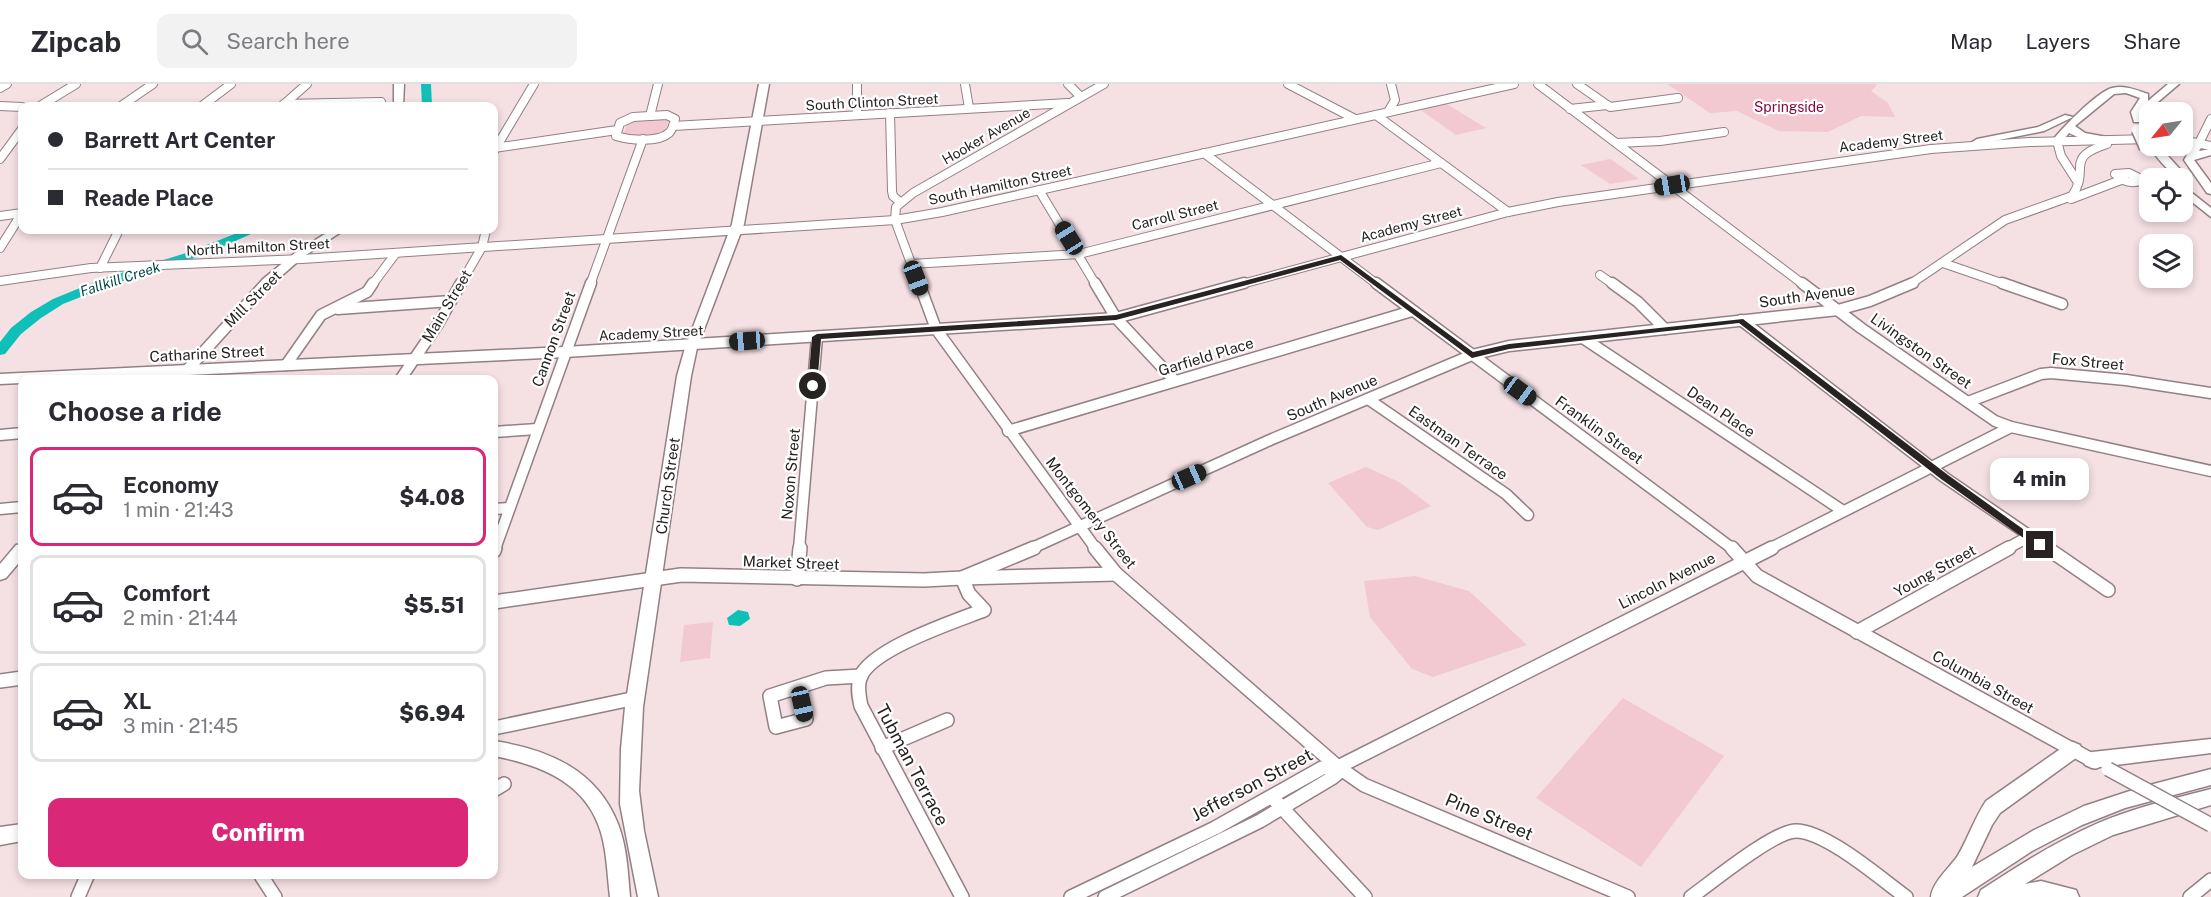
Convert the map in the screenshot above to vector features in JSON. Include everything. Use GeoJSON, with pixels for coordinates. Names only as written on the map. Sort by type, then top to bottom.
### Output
{"type":"FeatureCollection","features":[{"type":"Feature","properties":{"kind":"highway"},"geometry":{"type":"LineString","coordinates":[[399,84],[399,102]]}},
{"type":"Feature","properties":{"kind":"highway","name":"Church Street"},"geometry":{"type":"LineString","coordinates":[[648,897],[633,829],[629,794],[630,744],[636,698],[682,385],[693,344],[735,231],[764,84]]}},
{"type":"Feature","properties":{"kind":"highway"},"geometry":{"type":"LineString","coordinates":[[2057,141],[2053,138],[2055,132],[2112,84]]}},
{"type":"Feature","properties":{"kind":"highway"},"geometry":{"type":"LineString","coordinates":[[2138,125],[2148,104],[2174,84]]}},
{"type":"Feature","properties":{"kind":"highway"},"geometry":{"type":"LineString","coordinates":[[2165,102],[2187,84]]}},
{"type":"Feature","properties":{"kind":"highway"},"geometry":{"type":"LineString","coordinates":[[1971,146],[1981,141],[2069,121],[2116,90],[2133,91],[2145,97],[2137,108],[2138,125]]}},
{"type":"Feature","properties":{"kind":"highway"},"geometry":{"type":"LineString","coordinates":[[2069,121],[2069,129],[2075,134],[2108,140]]}},
{"type":"Feature","properties":{"kind":"highway"},"geometry":{"type":"LineString","coordinates":[[2193,152],[2199,143]]}},
{"type":"Feature","properties":{"kind":"highway"},"geometry":{"type":"LineString","coordinates":[[2193,155],[2211,152]]}},
{"type":"Feature","properties":{"kind":"highway"},"geometry":{"type":"LineString","coordinates":[[2160,156],[2172,168]]}},
{"type":"Feature","properties":{"kind":"highway"},"geometry":{"type":"LineString","coordinates":[[2190,156],[2190,162],[2211,191]]}},
{"type":"Feature","properties":{"kind":"highway"},"geometry":{"type":"LineString","coordinates":[[2193,188],[2211,204]]}},
{"type":"Feature","properties":{"kind":"highway"},"geometry":{"type":"LineString","coordinates":[[2193,198],[2211,214]]}},
{"type":"Feature","properties":{"kind":"highway","name":"Mill Street"},"geometry":{"type":"LineString","coordinates":[[181,375],[260,288],[293,260],[332,234]]}},
{"type":"Feature","properties":{"kind":"highway"},"geometry":{"type":"LineString","coordinates":[[0,574],[18,554]]}},
{"type":"Feature","properties":{"kind":"highway"},"geometry":{"type":"LineString","coordinates":[[2100,765],[2211,746]]}},
{"type":"Feature","properties":{"kind":"highway"},"geometry":{"type":"LineString","coordinates":[[498,750],[543,760],[566,772],[592,795],[605,818],[616,862],[620,897]]}},
{"type":"Feature","properties":{"kind":"highway"},"geometry":{"type":"LineString","coordinates":[[1940,897],[1966,860],[1984,820],[1993,807],[2073,750]]}},
{"type":"Feature","properties":{"kind":"highway"},"geometry":{"type":"LineString","coordinates":[[1945,897],[2031,841],[2077,818],[2127,800],[2211,777]]}},
{"type":"Feature","properties":{"kind":"highway"},"geometry":{"type":"LineString","coordinates":[[1988,897],[2047,859],[2093,834],[2143,815],[2211,797]]}},
{"type":"Feature","properties":{"kind":"highway"},"geometry":{"type":"LineString","coordinates":[[0,838],[18,834]]}},
{"type":"Feature","properties":{"kind":"highway"},"geometry":{"type":"LineString","coordinates":[[2008,897],[2041,890],[2069,897]]}},
{"type":"Feature","properties":{"kind":"street"},"geometry":{"type":"LineString","coordinates":[[0,88],[7,84]]}},
{"type":"Feature","properties":{"kind":"street"},"geometry":{"type":"LineString","coordinates":[[47,102],[76,84]]}},
{"type":"Feature","properties":{"kind":"street"},"geometry":{"type":"LineString","coordinates":[[127,102],[153,84]]}},
{"type":"Feature","properties":{"kind":"street"},"geometry":{"type":"LineString","coordinates":[[207,102],[231,84]]}},
{"type":"Feature","properties":{"kind":"street"},"geometry":{"type":"LineString","coordinates":[[287,102],[308,84]]}},
{"type":"Feature","properties":{"kind":"street"},"geometry":{"type":"LineString","coordinates":[[498,142],[534,84]]}},
{"type":"Feature","properties":{"kind":"street"},"geometry":{"type":"LineString","coordinates":[[650,116],[658,84]]}},
{"type":"Feature","properties":{"kind":"street"},"geometry":{"type":"LineString","coordinates":[[857,84],[857,115]]}},
{"type":"Feature","properties":{"kind":"street"},"geometry":{"type":"LineString","coordinates":[[965,84],[969,108]]}},
{"type":"Feature","properties":{"kind":"street"},"geometry":{"type":"LineString","coordinates":[[1068,84],[1081,97]]}},
{"type":"Feature","properties":{"kind":"street","name":"Hooker Avenue"},"geometry":{"type":"LineString","coordinates":[[900,202],[1104,84]]}},
{"type":"Feature","properties":{"kind":"street"},"geometry":{"type":"LineString","coordinates":[[1288,84],[1355,119]]}},
{"type":"Feature","properties":{"kind":"street"},"geometry":{"type":"LineString","coordinates":[[1388,112],[1395,100],[1391,84]]}},
{"type":"Feature","properties":{"kind":"street"},"geometry":{"type":"LineString","coordinates":[[1478,84],[1490,89]]}},
{"type":"Feature","properties":{"kind":"street","name":"South Hamilton Street"},"geometry":{"type":"LineString","coordinates":[[482,247],[895,220],[1514,84]]}},
{"type":"Feature","properties":{"kind":"street","name":"Livingston Street"},"geometry":{"type":"LineString","coordinates":[[1538,84],[1838,310],[1995,421],[2011,427],[2211,471]]}},
{"type":"Feature","properties":{"kind":"street"},"geometry":{"type":"LineString","coordinates":[[1577,84],[1607,105]]}},
{"type":"Feature","properties":{"kind":"street"},"geometry":{"type":"LineString","coordinates":[[1570,109],[1675,97]]}},
{"type":"Feature","properties":{"kind":"street","name":"South Clinton Street"},"geometry":{"type":"LineString","coordinates":[[673,126],[1072,102]]}},
{"type":"Feature","properties":{"kind":"street"},"geometry":{"type":"LineString","coordinates":[[0,106],[18,107]]}},
{"type":"Feature","properties":{"kind":"street"},"geometry":{"type":"LineString","coordinates":[[890,113],[892,191],[893,196],[900,202],[896,207],[895,220]]}},
{"type":"Feature","properties":{"kind":"street"},"geometry":{"type":"LineString","coordinates":[[1376,115],[1508,212]]}},
{"type":"Feature","properties":{"kind":"street"},"geometry":{"type":"LineString","coordinates":[[650,116],[673,116],[675,119],[673,126],[666,135],[643,139],[616,136],[623,120],[650,116]]}},
{"type":"Feature","properties":{"kind":"street"},"geometry":{"type":"LineString","coordinates":[[2199,143],[2203,131],[2211,120]]}},
{"type":"Feature","properties":{"kind":"street"},"geometry":{"type":"LineString","coordinates":[[1617,143],[1660,141],[1724,132],[1721,129],[1652,140]]}},
{"type":"Feature","properties":{"kind":"street"},"geometry":{"type":"LineString","coordinates":[[498,148],[617,130]]}},
{"type":"Feature","properties":{"kind":"street"},"geometry":{"type":"LineString","coordinates":[[2193,137],[2203,131]]}},
{"type":"Feature","properties":{"kind":"street"},"geometry":{"type":"LineString","coordinates":[[0,159],[18,134]]}},
{"type":"Feature","properties":{"kind":"street","name":"Cannon Street"},"geometry":{"type":"LineString","coordinates":[[498,539],[643,139]]}},
{"type":"Feature","properties":{"kind":"street"},"geometry":{"type":"LineString","coordinates":[[2078,185],[2079,163],[2084,153],[2100,145],[2131,139]]}},
{"type":"Feature","properties":{"kind":"street"},"geometry":{"type":"LineString","coordinates":[[2078,185],[2061,156],[2057,141],[2131,139],[2139,141]]}},
{"type":"Feature","properties":{"kind":"street","name":"Academy Street"},"geometry":{"type":"LineString","coordinates":[[415,359],[1116,318],[1508,212],[1672,185],[1889,154],[2057,141]]}},
{"type":"Feature","properties":{"kind":"street"},"geometry":{"type":"LineString","coordinates":[[2193,142],[2211,146]]}},
{"type":"Feature","properties":{"kind":"street","name":"Franklin Street"},"geometry":{"type":"LineString","coordinates":[[1204,153],[1412,311],[1731,547],[1743,561]]}},
{"type":"Feature","properties":{"kind":"street","name":"Carroll Street"},"geometry":{"type":"LineString","coordinates":[[910,264],[1078,254],[1441,163]]}},
{"type":"Feature","properties":{"kind":"street"},"geometry":{"type":"LineString","coordinates":[[2061,200],[2079,197],[2121,180]]}},
{"type":"Feature","properties":{"kind":"street","name":"South Avenue"},"geometry":{"type":"LineString","coordinates":[[1078,527],[1270,440],[1472,355],[1509,346],[1838,310],[1870,301],[1914,283],[2005,220],[2061,200],[2075,193],[2078,185]]}},
{"type":"Feature","properties":{"kind":"street"},"geometry":{"type":"LineString","coordinates":[[1039,190],[1116,318],[1175,381]]}},
{"type":"Feature","properties":{"kind":"street"},"geometry":{"type":"LineString","coordinates":[[0,216],[18,214]]}},
{"type":"Feature","properties":{"kind":"street"},"geometry":{"type":"LineString","coordinates":[[0,248],[18,219]]}},
{"type":"Feature","properties":{"kind":"street","name":"Montgomery Street"},"geometry":{"type":"LineString","coordinates":[[895,220],[936,329],[1078,527],[1116,574],[1338,767]]}},
{"type":"Feature","properties":{"kind":"street"},"geometry":{"type":"LineString","coordinates":[[100,268],[116,234]]}},
{"type":"Feature","properties":{"kind":"street","name":"Main Street"},"geometry":{"type":"LineString","coordinates":[[404,375],[451,301],[482,247],[485,234]]}},
{"type":"Feature","properties":{"kind":"street","name":"North Hamilton Street"},"geometry":{"type":"LineString","coordinates":[[0,281],[100,268],[293,260],[482,247]]}},
{"type":"Feature","properties":{"kind":"street"},"geometry":{"type":"LineString","coordinates":[[286,365],[321,315],[367,292],[396,253]]}},
{"type":"Feature","properties":{"kind":"street"},"geometry":{"type":"LineString","coordinates":[[1943,262],[2058,306],[2072,296]]}},
{"type":"Feature","properties":{"kind":"street"},"geometry":{"type":"LineString","coordinates":[[1600,275],[1638,302],[1665,329]]}},
{"type":"Feature","properties":{"kind":"street"},"geometry":{"type":"LineString","coordinates":[[328,310],[451,301]]}},
{"type":"Feature","properties":{"kind":"street","name":"Garfield Place"},"geometry":{"type":"LineString","coordinates":[[1008,431],[1412,311]]}},
{"type":"Feature","properties":{"kind":"street"},"geometry":{"type":"LineString","coordinates":[[1741,320],[1931,466],[2028,537],[2108,590]]}},
{"type":"Feature","properties":{"kind":"street","name":"Noxon Street"},"geometry":{"type":"LineString","coordinates":[[797,579],[817,337]]}},
{"type":"Feature","properties":{"kind":"street","name":"Dean Place"},"geometry":{"type":"LineString","coordinates":[[1582,338],[1843,511]]}},
{"type":"Feature","properties":{"kind":"street","name":"Catharine Street"},"geometry":{"type":"LineString","coordinates":[[181,375],[286,365],[415,359]]}},
{"type":"Feature","properties":{"kind":"street","name":"Fox Street"},"geometry":{"type":"LineString","coordinates":[[1968,402],[2050,372],[2126,380],[2211,393]]}},
{"type":"Feature","properties":{"kind":"street","name":"Catharine Street"},"geometry":{"type":"LineString","coordinates":[[0,379],[18,379]]}},
{"type":"Feature","properties":{"kind":"street","name":"Eastman Terrace"},"geometry":{"type":"LineString","coordinates":[[1368,399],[1506,494],[1528,515]]}},
{"type":"Feature","properties":{"kind":"street","name":"Lincoln Avenue"},"geometry":{"type":"LineString","coordinates":[[1338,767],[2011,427]]}},
{"type":"Feature","properties":{"kind":"street"},"geometry":{"type":"LineString","coordinates":[[498,432],[537,429]]}},
{"type":"Feature","properties":{"kind":"street"},"geometry":{"type":"LineString","coordinates":[[0,435],[18,433]]}},
{"type":"Feature","properties":{"kind":"street"},"geometry":{"type":"LineString","coordinates":[[0,509],[18,507]]}},
{"type":"Feature","properties":{"kind":"street"},"geometry":{"type":"LineString","coordinates":[[498,509],[509,508]]}},
{"type":"Feature","properties":{"kind":"street","name":"Market Street"},"geometry":{"type":"LineString","coordinates":[[498,601],[681,575],[797,579],[962,578],[1078,527]]}},
{"type":"Feature","properties":{"kind":"street","name":"Young Street"},"geometry":{"type":"LineString","coordinates":[[1857,632],[2028,537]]}},
{"type":"Feature","properties":{"kind":"street","name":"Columbia Street"},"geometry":{"type":"LineString","coordinates":[[1743,561],[1757,576],[2211,825]]}},
{"type":"Feature","properties":{"kind":"street"},"geometry":{"type":"LineString","coordinates":[[799,688],[835,674],[861,676],[883,656],[909,641],[984,610],[969,594],[962,578],[1116,574]]}},
{"type":"Feature","properties":{"kind":"street","name":"Tubman Terrace"},"geometry":{"type":"LineString","coordinates":[[861,676],[858,690],[861,706],[962,897]]}},
{"type":"Feature","properties":{"kind":"street"},"geometry":{"type":"LineString","coordinates":[[0,681],[18,679]]}},
{"type":"Feature","properties":{"kind":"street"},"geometry":{"type":"LineString","coordinates":[[498,727],[636,698]]}},
{"type":"Feature","properties":{"kind":"street"},"geometry":{"type":"LineString","coordinates":[[882,748],[947,720]]}},
{"type":"Feature","properties":{"kind":"street","name":"Jefferson Street"},"geometry":{"type":"LineString","coordinates":[[1071,897],[1215,828],[1322,768],[1338,767],[1337,774],[1332,778],[1283,808],[1105,897]]}},
{"type":"Feature","properties":{"kind":"street","name":"Pine Street"},"geometry":{"type":"LineString","coordinates":[[1338,767],[1364,784],[1628,897]]}},
{"type":"Feature","properties":{"kind":"street"},"geometry":{"type":"LineString","coordinates":[[1272,797],[1365,897]]}},
{"type":"Feature","properties":{"kind":"street"},"geometry":{"type":"LineString","coordinates":[[1692,897],[1776,837],[1788,832],[1801,831],[1838,847],[1906,897]]}},
{"type":"Feature","properties":{"kind":"street"},"geometry":{"type":"LineString","coordinates":[[78,897],[86,879]]}},
{"type":"Feature","properties":{"kind":"street"},"geometry":{"type":"LineString","coordinates":[[263,879],[275,897]]}},
{"type":"Feature","properties":{"kind":"street"},"geometry":{"type":"LineString","coordinates":[[2190,897],[2211,880]]}},
{"type":"Feature","properties":{"kind":"green space","name":"Springside"},"geometry":{"type":"Polygon","coordinates":[[[1667,84],[1875,84],[1877,85],[1871,91],[1888,103],[1895,117],[1861,116],[1828,132],[1779,131],[1737,111],[1710,113],[1667,84]]]}},
{"type":"Feature","properties":{"kind":"green space"},"geometry":{"type":"Polygon","coordinates":[[[1445,103],[1486,128],[1456,135],[1419,109],[1445,103]]]}},
{"type":"Feature","properties":{"kind":"green space"},"geometry":{"type":"Polygon","coordinates":[[[662,117],[669,120],[665,131],[653,136],[623,135],[628,121],[662,117]]]}},
{"type":"Feature","properties":{"kind":"green space"},"geometry":{"type":"Polygon","coordinates":[[[1610,159],[1639,179],[1610,184],[1581,165],[1610,159]]]}},
{"type":"Feature","properties":{"kind":"green space"},"geometry":{"type":"Polygon","coordinates":[[[1366,467],[1399,482],[1431,506],[1378,530],[1367,527],[1328,483],[1366,467]]]}},
{"type":"Feature","properties":{"kind":"green space"},"geometry":{"type":"Polygon","coordinates":[[[1415,576],[1469,591],[1527,645],[1433,677],[1412,669],[1370,617],[1364,581],[1415,576]]]}},
{"type":"Feature","properties":{"kind":"green space"},"geometry":{"type":"Polygon","coordinates":[[[713,622],[710,658],[680,662],[684,625],[713,622]]]}},
{"type":"Feature","properties":{"kind":"green space"},"geometry":{"type":"Polygon","coordinates":[[[1623,698],[1724,756],[1641,867],[1536,798],[1623,698]]]}},
{"type":"Feature","properties":{"kind":"water"},"geometry":{"type":"Polygon","coordinates":[[[738,610],[748,612],[750,619],[740,626],[729,625],[727,618],[738,610]]]}},
{"type":"Feature","properties":{"kind":"waterway","name":"Fallkill Creek"},"geometry":{"type":"LineString","coordinates":[[426,84],[427,102]]}},
{"type":"Feature","properties":{"kind":"waterway","name":"Fallkill Creek"},"geometry":{"type":"LineString","coordinates":[[0,351],[16,331],[36,315],[58,302],[82,291],[181,259],[244,234]]}},
{"type":"Feature","properties":{"kind":"route"},"geometry":{"type":"LineString","coordinates":[[813,386],[817,337],[1116,318],[1341,257],[1472,355],[1509,346],[1741,320],[1944,477],[2040,545]]}}]}
